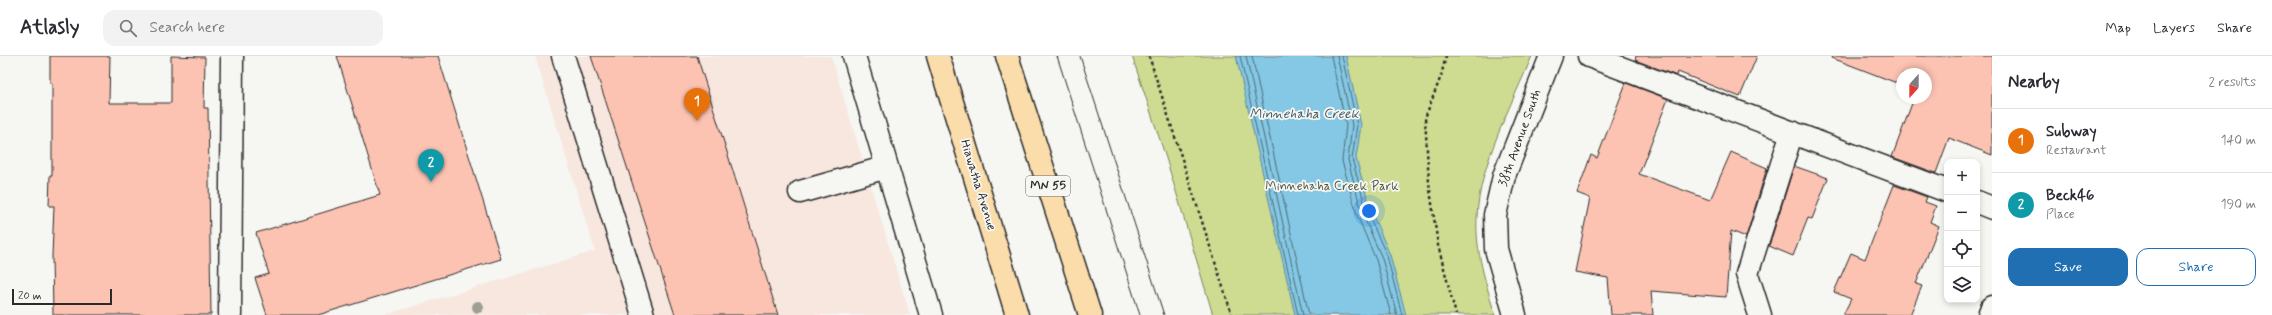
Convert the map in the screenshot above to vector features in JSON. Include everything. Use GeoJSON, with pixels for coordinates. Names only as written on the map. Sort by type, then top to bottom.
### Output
{"type":"FeatureCollection","features":[{"type":"Feature","properties":{"kind":"highway","name":"Hiawatha Avenue"},"geometry":{"type":"LineString","coordinates":[[938,56],[1017,315]]}},
{"type":"Feature","properties":{"kind":"highway","name":"MN 55"},"geometry":{"type":"LineString","coordinates":[[1007,56],[1090,315]]}},
{"type":"Feature","properties":{"kind":"street"},"geometry":{"type":"LineString","coordinates":[[230,315],[232,56]]}},
{"type":"Feature","properties":{"kind":"street"},"geometry":{"type":"LineString","coordinates":[[563,56],[642,315]]}},
{"type":"Feature","properties":{"kind":"street"},"geometry":{"type":"LineString","coordinates":[[854,56],[931,315]]}},
{"type":"Feature","properties":{"kind":"street","name":"38th Avenue South"},"geometry":{"type":"LineString","coordinates":[[1515,315],[1496,249],[1496,214],[1504,176],[1551,56]]}},
{"type":"Feature","properties":{"kind":"street"},"geometry":{"type":"LineString","coordinates":[[1590,56],[1944,190]]}},
{"type":"Feature","properties":{"kind":"street"},"geometry":{"type":"LineString","coordinates":[[1760,315],[1747,274],[1792,132]]}},
{"type":"Feature","properties":{"kind":"street"},"geometry":{"type":"LineString","coordinates":[[800,192],[887,167]]}},
{"type":"Feature","properties":{"kind":"street"},"geometry":{"type":"LineString","coordinates":[[1980,203],[1992,208]]}},
{"type":"Feature","properties":{"kind":"street"},"geometry":{"type":"LineString","coordinates":[[1989,315],[1992,307]]}},
{"type":"Feature","properties":{"kind":"path"},"geometry":{"type":"LineString","coordinates":[[1149,56],[1232,315]]}},
{"type":"Feature","properties":{"kind":"path"},"geometry":{"type":"LineString","coordinates":[[1446,56],[1441,76],[1425,118],[1430,183],[1438,245],[1456,315]]}},
{"type":"Feature","properties":{"kind":"shaded area"},"geometry":{"type":"Polygon","coordinates":[[[535,56],[831,56],[910,315],[385,315],[595,251],[535,56]]]}},
{"type":"Feature","properties":{"kind":"green space","name":"Minnehaha Creek Park"},"geometry":{"type":"Polygon","coordinates":[[[1132,56],[1532,56],[1506,114],[1490,156],[1479,197],[1477,230],[1479,255],[1495,315],[1213,315],[1166,158],[1132,56]]]}},
{"type":"Feature","properties":{"kind":"water","name":"Minnehaha Creek"},"geometry":{"type":"Polygon","coordinates":[[[1236,56],[1346,56],[1361,125],[1356,158],[1371,211],[1390,255],[1406,315],[1295,315],[1236,56]]]}},
{"type":"Feature","properties":{"kind":"building"},"geometry":{"type":"Polygon","coordinates":[[[50,56],[110,56],[109,103],[171,103],[171,56],[205,57],[204,108],[208,108],[211,315],[53,315],[52,256],[54,206],[49,206],[50,175],[52,175],[52,83],[50,83],[50,56]]]}},
{"type":"Feature","properties":{"kind":"building"},"geometry":{"type":"Polygon","coordinates":[[[337,56],[438,56],[501,259],[318,315],[267,315],[255,278],[269,274],[256,233],[380,195],[337,56]]]}},
{"type":"Feature","properties":{"kind":"building"},"geometry":{"type":"Polygon","coordinates":[[[591,56],[697,56],[778,315],[675,315],[591,56]]]}},
{"type":"Feature","properties":{"kind":"building"},"geometry":{"type":"Polygon","coordinates":[[[1636,56],[1757,56],[1740,97],[1678,72],[1677,76],[1635,60],[1636,56]]]}},
{"type":"Feature","properties":{"kind":"building"},"geometry":{"type":"Polygon","coordinates":[[[1833,56],[1992,56],[1992,155],[1949,138],[1936,173],[1892,157],[1912,104],[1932,104],[1932,68],[1896,68],[1896,83],[1832,58],[1833,56]]]}},
{"type":"Feature","properties":{"kind":"building"},"geometry":{"type":"Polygon","coordinates":[[[1626,83],[1668,99],[1639,174],[1710,200],[1731,152],[1767,168],[1746,237],[1731,231],[1726,297],[1651,291],[1653,315],[1611,315],[1608,278],[1575,272],[1590,198],[1577,193],[1591,155],[1597,158],[1626,83]]]}},
{"type":"Feature","properties":{"kind":"building"},"geometry":{"type":"Polygon","coordinates":[[[1794,166],[1828,178],[1812,219],[1808,218],[1793,256],[1769,246],[1794,166]]]}},
{"type":"Feature","properties":{"kind":"building"},"geometry":{"type":"Polygon","coordinates":[[[1894,185],[1927,197],[1925,202],[1936,206],[1930,222],[1939,226],[1916,284],[1922,286],[1910,315],[1843,315],[1851,299],[1834,292],[1851,253],[1865,259],[1894,185]]]}},
{"type":"Feature","properties":{"kind":"tram line"},"geometry":{"type":"LineString","coordinates":[[1057,56],[1140,315]]}},
{"type":"Feature","properties":{"kind":"tram line"},"geometry":{"type":"LineString","coordinates":[[1080,56],[1164,315]]}},
{"type":"Feature","properties":{"kind":"place","name":"Subway"},"geometry":{"type":"Point","coordinates":[697,121]}},
{"type":"Feature","properties":{"kind":"place","name":"Beck46"},"geometry":{"type":"Point","coordinates":[431,182]}}]}
